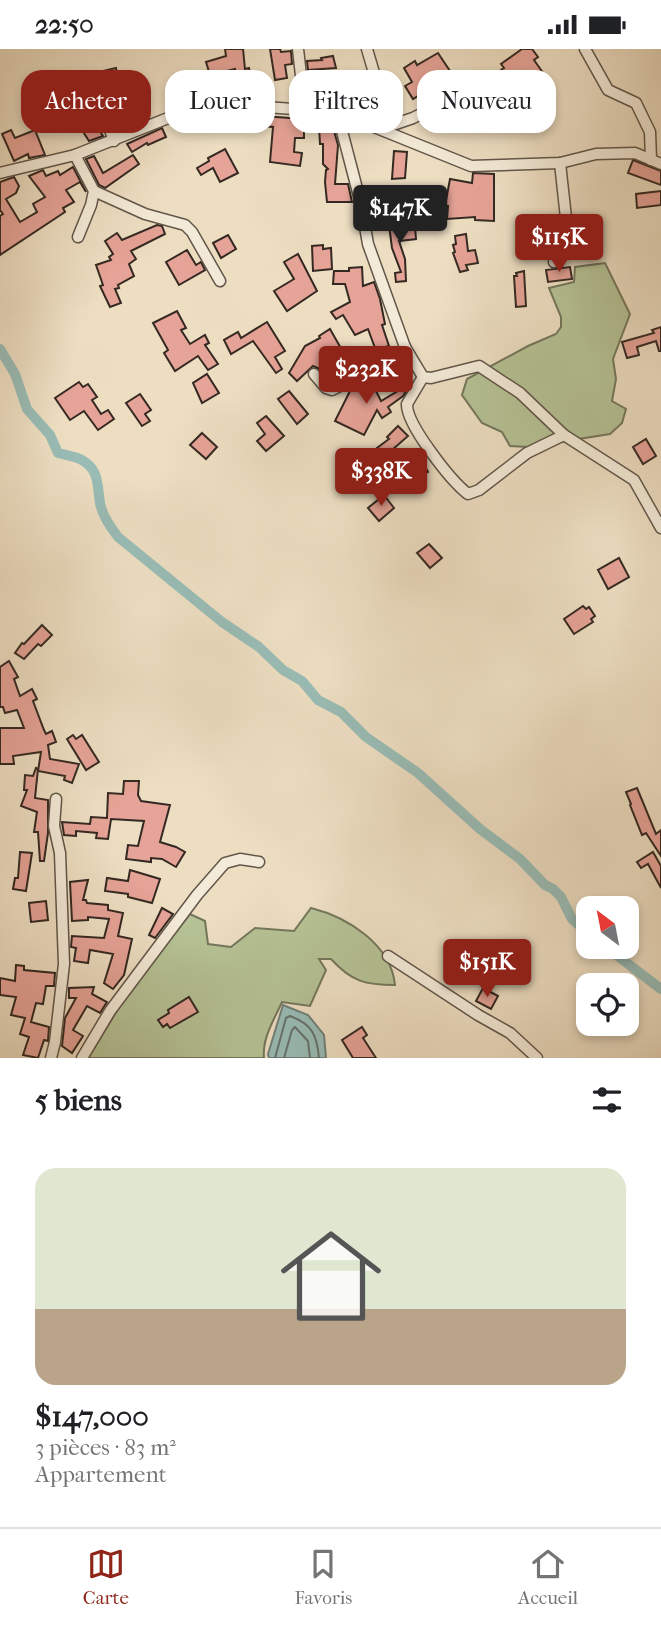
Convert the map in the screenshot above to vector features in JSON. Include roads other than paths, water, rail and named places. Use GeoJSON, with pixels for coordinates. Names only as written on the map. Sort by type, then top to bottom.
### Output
{"type":"FeatureCollection","features":[{"type":"Feature","properties":{"kind":"street"},"geometry":{"type":"LineString","coordinates":[[298,49],[300,70]]}},
{"type":"Feature","properties":{"kind":"street"},"geometry":{"type":"LineString","coordinates":[[368,49],[374,70]]}},
{"type":"Feature","properties":{"kind":"street"},"geometry":{"type":"LineString","coordinates":[[585,49],[608,90],[636,103],[650,132],[656,162]]}},
{"type":"Feature","properties":{"kind":"street"},"geometry":{"type":"LineString","coordinates":[[0,173],[75,155],[206,103],[289,110]]}},
{"type":"Feature","properties":{"kind":"street"},"geometry":{"type":"LineString","coordinates":[[111,133],[114,141]]}},
{"type":"Feature","properties":{"kind":"street"},"geometry":{"type":"LineString","coordinates":[[342,133],[361,204],[368,244],[405,347],[423,377]]}},
{"type":"Feature","properties":{"kind":"street"},"geometry":{"type":"LineString","coordinates":[[391,133],[471,166],[560,163],[596,154],[635,153],[656,162]]}},
{"type":"Feature","properties":{"kind":"street"},"geometry":{"type":"LineString","coordinates":[[75,155],[94,191],[145,214],[185,225],[192,232],[220,282]]}},
{"type":"Feature","properties":{"kind":"street"},"geometry":{"type":"LineString","coordinates":[[554,262],[556,248],[567,227],[560,163]]}},
{"type":"Feature","properties":{"kind":"street"},"geometry":{"type":"LineString","coordinates":[[78,237],[94,191]]}},
{"type":"Feature","properties":{"kind":"street"},"geometry":{"type":"LineString","coordinates":[[361,204],[429,208]]}},
{"type":"Feature","properties":{"kind":"street"},"geometry":{"type":"LineString","coordinates":[[314,374],[326,388],[332,390],[397,357],[405,347]]}},
{"type":"Feature","properties":{"kind":"street"},"geometry":{"type":"LineString","coordinates":[[423,377],[431,378],[479,366],[520,393],[564,435],[634,480],[661,528]]}},
{"type":"Feature","properties":{"kind":"street"},"geometry":{"type":"LineString","coordinates":[[423,377],[407,404],[406,412],[419,437],[468,495],[480,490],[527,453],[564,435]]}},
{"type":"Feature","properties":{"kind":"street"},"geometry":{"type":"LineString","coordinates":[[51,1058],[57,1031],[64,964],[60,853],[54,827],[56,799]]}},
{"type":"Feature","properties":{"kind":"street"},"geometry":{"type":"LineString","coordinates":[[82,1058],[110,1011],[197,895],[225,863],[240,859],[259,862]]}},
{"type":"Feature","properties":{"kind":"street"},"geometry":{"type":"LineString","coordinates":[[388,956],[478,1016],[510,1033],[537,1058]]}},
{"type":"Feature","properties":{"kind":"water"},"geometry":{"type":"Polygon","coordinates":[[[283,1005],[308,1015],[324,1035],[326,1058],[269,1058],[283,1005]]]}},
{"type":"Feature","properties":{"kind":"waterway"},"geometry":{"type":"LineString","coordinates":[[0,349],[15,374],[27,409],[50,435],[58,453],[80,459],[91,468],[98,484],[103,512],[118,537],[222,622],[259,647],[283,670],[302,681],[318,700],[341,712],[366,737],[418,773],[480,829],[520,859],[545,885],[553,889],[576,922]]}},
{"type":"Feature","properties":{"kind":"waterway"},"geometry":{"type":"LineString","coordinates":[[622,959],[661,989]]}}]}
